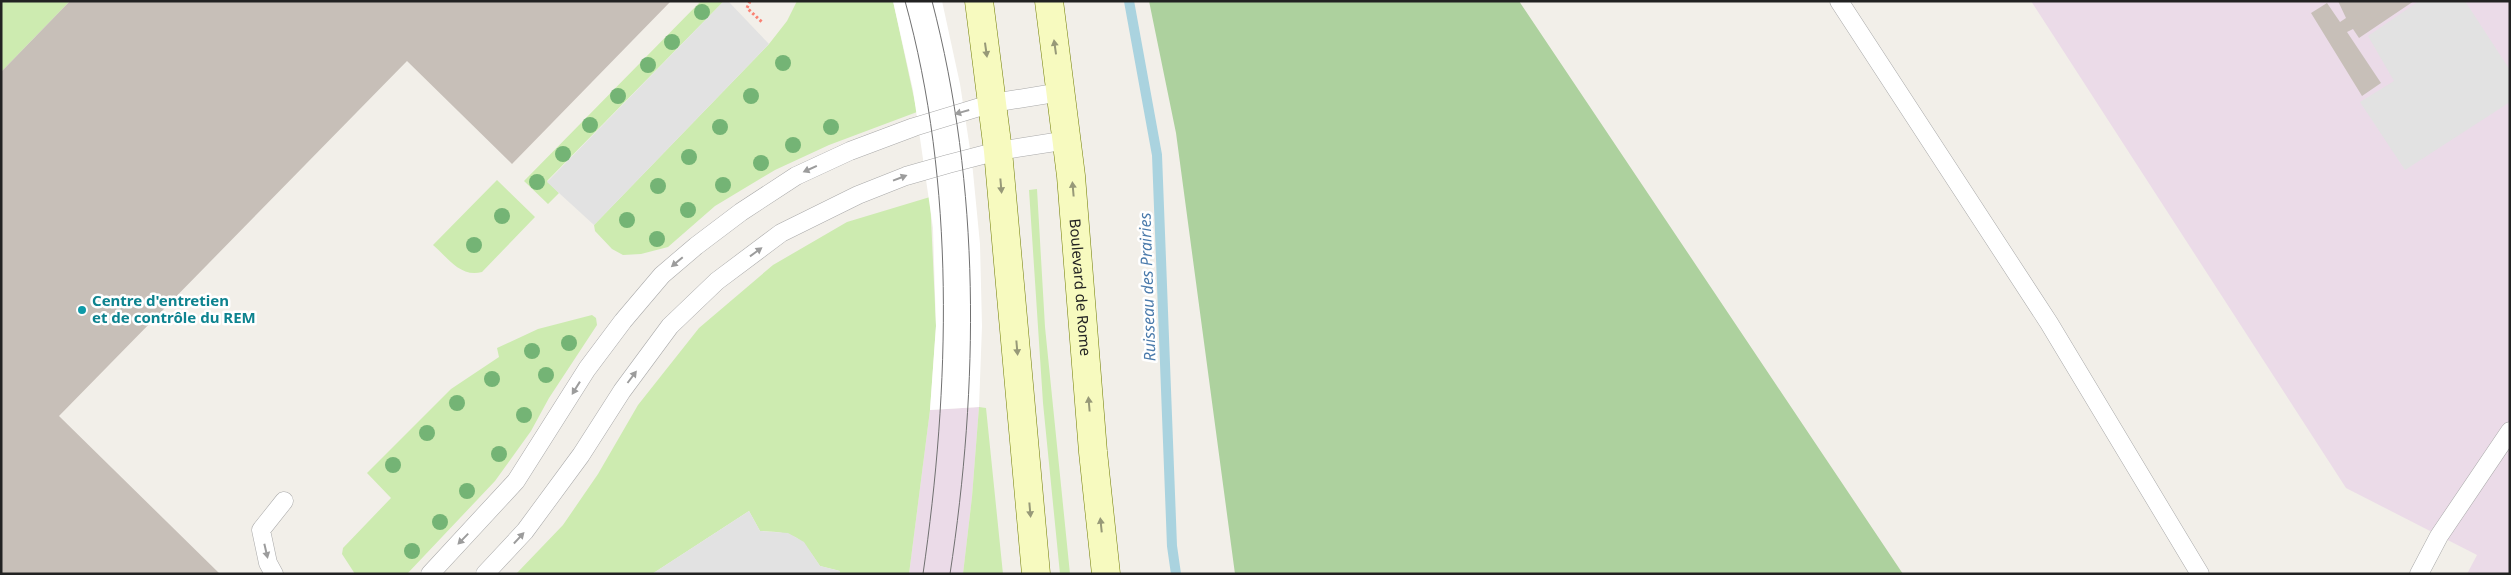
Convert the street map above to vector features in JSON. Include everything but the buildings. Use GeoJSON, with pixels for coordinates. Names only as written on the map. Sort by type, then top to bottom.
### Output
{"type":"FeatureCollection","features":[{"type":"Feature","properties":{"kind":"main road"},"geometry":{"type":"LineString","coordinates":[[979,1],[998,151],[1036,574]]}},
{"type":"Feature","properties":{"kind":"main road","name":"Boulevard de Rome"},"geometry":{"type":"LineString","coordinates":[[1049,1],[1068,140],[1093,452],[1106,574]]}},
{"type":"Feature","properties":{"kind":"lane"},"geometry":{"type":"LineString","coordinates":[[1840,1],[2048,323],[2200,574]]}},
{"type":"Feature","properties":{"kind":"lane"},"geometry":{"type":"LineString","coordinates":[[430,574],[516,481],[588,369],[623,322],[662,275],[696,246],[741,212],[796,176],[887,137],[993,103],[1061,92]]}},
{"type":"Feature","properties":{"kind":"lane"},"geometry":{"type":"LineString","coordinates":[[485,574],[525,532],[581,455],[622,390],[670,326],[717,281],[781,233],[858,195],[906,176],[998,151],[1068,140]]}},
{"type":"Feature","properties":{"kind":"lane"},"geometry":{"type":"LineString","coordinates":[[2419,574],[2439,536],[2510,431]]}},
{"type":"Feature","properties":{"kind":"lane"},"geometry":{"type":"LineString","coordinates":[[274,574],[268,563],[261,530],[284,501]]}},
{"type":"Feature","properties":{"kind":"path"},"geometry":{"type":"LineString","coordinates":[[750,1],[747,8],[763,23]]}},
{"type":"Feature","properties":{"kind":"shaded area"},"geometry":{"type":"Polygon","coordinates":[[[724,1],[728,1],[769,44],[594,225],[547,182],[724,1]]]}},
{"type":"Feature","properties":{"kind":"shaded area"},"geometry":{"type":"Polygon","coordinates":[[[2031,1],[2510,1],[2510,574],[2467,574],[2477,555],[2346,488],[2031,1]]]}},
{"type":"Feature","properties":{"kind":"shaded area"},"geometry":{"type":"Polygon","coordinates":[[[2419,1],[2465,1],[2510,70],[2510,102],[2405,170],[2360,102],[2394,81],[2368,36],[2419,1]]]}},
{"type":"Feature","properties":{"kind":"shaded area"},"geometry":{"type":"Polygon","coordinates":[[[979,407],[972,497],[963,574],[909,574],[930,410],[979,407]]]}},
{"type":"Feature","properties":{"kind":"shaded area"},"geometry":{"type":"Polygon","coordinates":[[[749,511],[760,531],[788,533],[804,542],[820,566],[840,571],[840,574],[652,574],[749,511]]]}},
{"type":"Feature","properties":{"kind":"green space"},"geometry":{"type":"Polygon","coordinates":[[[1,1],[70,1],[1,72],[1,1]]]}},
{"type":"Feature","properties":{"kind":"green space"},"geometry":{"type":"Polygon","coordinates":[[[701,1],[724,1],[547,181],[559,193],[548,204],[524,181],[701,1]]]}},
{"type":"Feature","properties":{"kind":"green space"},"geometry":{"type":"Polygon","coordinates":[[[797,1],[893,1],[917,112],[829,145],[775,170],[715,206],[668,247],[641,254],[623,255],[612,249],[595,231],[594,225],[769,44],[787,21],[797,1]]]}},
{"type":"Feature","properties":{"kind":"green space"},"geometry":{"type":"Polygon","coordinates":[[[1149,1],[1519,1],[1903,574],[1235,574],[1176,133],[1149,1]]]}},
{"type":"Feature","properties":{"kind":"green space"},"geometry":{"type":"Polygon","coordinates":[[[497,180],[535,217],[482,272],[474,273],[461,270],[433,245],[497,180]]]}},
{"type":"Feature","properties":{"kind":"green space"},"geometry":{"type":"Polygon","coordinates":[[[1037,189],[1045,327],[1070,574],[1060,574],[1043,403],[1029,190],[1037,189]]]}},
{"type":"Feature","properties":{"kind":"green space"},"geometry":{"type":"Polygon","coordinates":[[[930,197],[936,326],[930,410],[909,574],[840,574],[840,571],[820,566],[802,542],[796,538],[782,533],[760,531],[749,511],[652,574],[516,574],[563,525],[598,474],[638,405],[699,328],[773,265],[847,222],[930,197]]]}},
{"type":"Feature","properties":{"kind":"green space"},"geometry":{"type":"Polygon","coordinates":[[[592,315],[596,318],[597,325],[549,398],[531,431],[495,481],[407,574],[355,574],[342,554],[343,548],[391,498],[367,473],[451,389],[499,357],[497,348],[538,329],[592,315]]]}},
{"type":"Feature","properties":{"kind":"green space"},"geometry":{"type":"Polygon","coordinates":[[[979,407],[986,408],[1003,574],[963,574],[972,497],[979,407]]]}},
{"type":"Feature","properties":{"kind":"pier"},"geometry":{"type":"Polygon","coordinates":[[[893,1],[942,1],[960,84],[972,162],[980,244],[982,326],[979,407],[930,410],[936,326],[933,228],[913,90],[893,1]]]}},
{"type":"Feature","properties":{"kind":"waterway","name":"Ruisseau des Prairies"},"geometry":{"type":"LineString","coordinates":[[1129,1],[1157,155],[1172,546],[1176,574]]}},
{"type":"Feature","properties":{"kind":"tram line"},"geometry":{"type":"LineString","coordinates":[[905,1],[922,71],[933,142],[940,214],[943,286],[943,359],[939,432],[923,574]]}},
{"type":"Feature","properties":{"kind":"tram line"},"geometry":{"type":"LineString","coordinates":[[932,1],[948,72],[960,143],[967,214],[970,286],[970,359],[966,431],[960,502],[950,574]]}},
{"type":"Feature","properties":{"kind":"place","name":"Centre d'entretien et de contrôle du REM"},"geometry":{"type":"Point","coordinates":[82,310]}}]}
